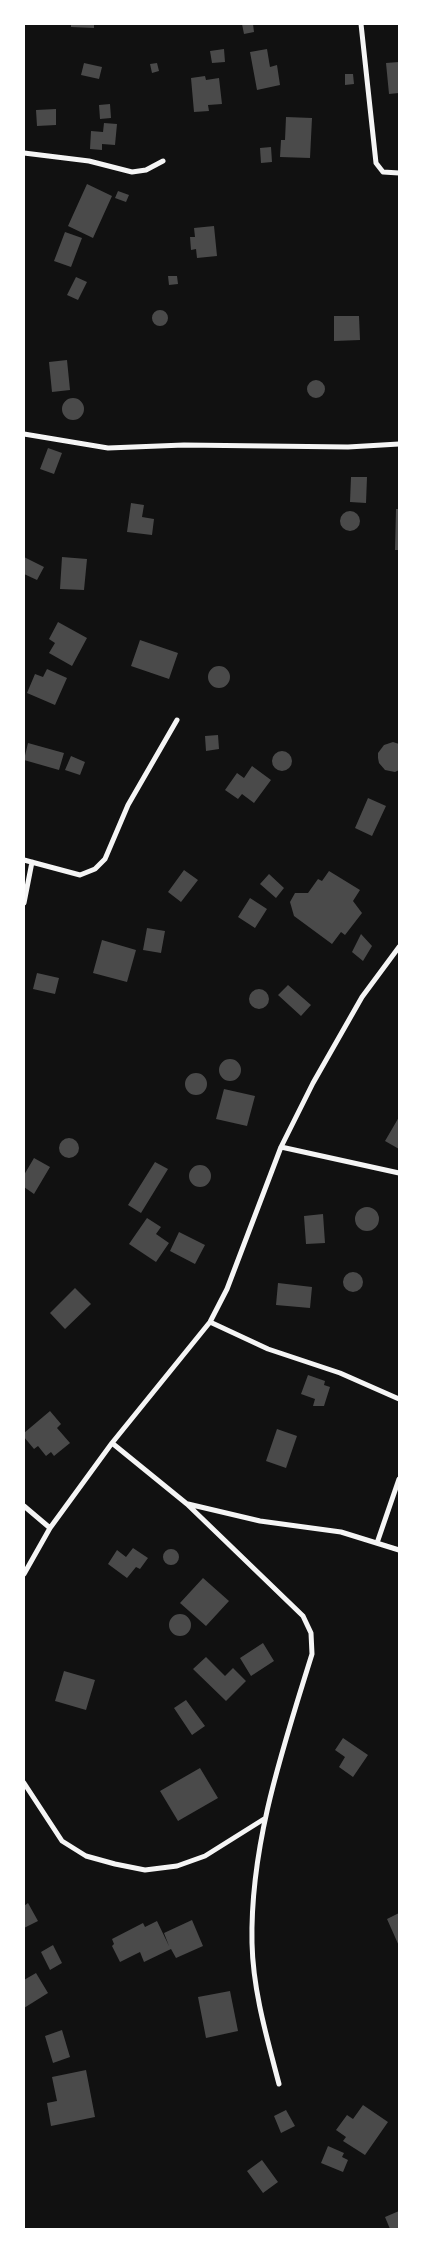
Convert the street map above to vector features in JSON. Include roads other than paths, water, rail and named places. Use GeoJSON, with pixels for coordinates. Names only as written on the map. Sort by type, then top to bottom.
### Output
{"type":"FeatureCollection","features":[{"type":"Feature","properties":{"kind":"street"},"geometry":{"type":"LineString","coordinates":[[361,24],[376,163],[383,172],[399,173]]}},
{"type":"Feature","properties":{"kind":"street"},"geometry":{"type":"LineString","coordinates":[[24,153],[89,162],[132,172],[146,170],[163,161]]}},
{"type":"Feature","properties":{"kind":"street"},"geometry":{"type":"LineString","coordinates":[[24,434],[108,448],[184,445],[348,447],[399,444]]}},
{"type":"Feature","properties":{"kind":"street"},"geometry":{"type":"LineString","coordinates":[[24,860],[80,875],[95,869],[104,859],[128,805],[177,720]]}},
{"type":"Feature","properties":{"kind":"street"},"geometry":{"type":"LineString","coordinates":[[24,903],[32,862]]}},
{"type":"Feature","properties":{"kind":"street"},"geometry":{"type":"LineString","coordinates":[[24,1574],[50,1528],[112,1443],[210,1322],[226,1289],[281,1147],[313,1083],[362,997],[399,947]]}},
{"type":"Feature","properties":{"kind":"street"},"geometry":{"type":"LineString","coordinates":[[281,1147],[399,1173]]}},
{"type":"Feature","properties":{"kind":"street"},"geometry":{"type":"LineString","coordinates":[[210,1322],[268,1349],[340,1373],[399,1399]]}},
{"type":"Feature","properties":{"kind":"street"},"geometry":{"type":"LineString","coordinates":[[112,1443],[187,1504],[303,1616],[311,1633],[312,1654],[264,1820],[254,1886],[252,1943],[257,1997],[278,2084]]}},
{"type":"Feature","properties":{"kind":"street"},"geometry":{"type":"LineString","coordinates":[[377,1543],[399,1479]]}},
{"type":"Feature","properties":{"kind":"street"},"geometry":{"type":"LineString","coordinates":[[187,1504],[260,1521],[341,1532],[399,1550]]}},
{"type":"Feature","properties":{"kind":"street"},"geometry":{"type":"LineString","coordinates":[[24,1506],[50,1528]]}},
{"type":"Feature","properties":{"kind":"street"},"geometry":{"type":"LineString","coordinates":[[24,1783],[62,1841],[86,1856],[146,1870],[177,1866],[205,1856],[264,1820]]}}]}
